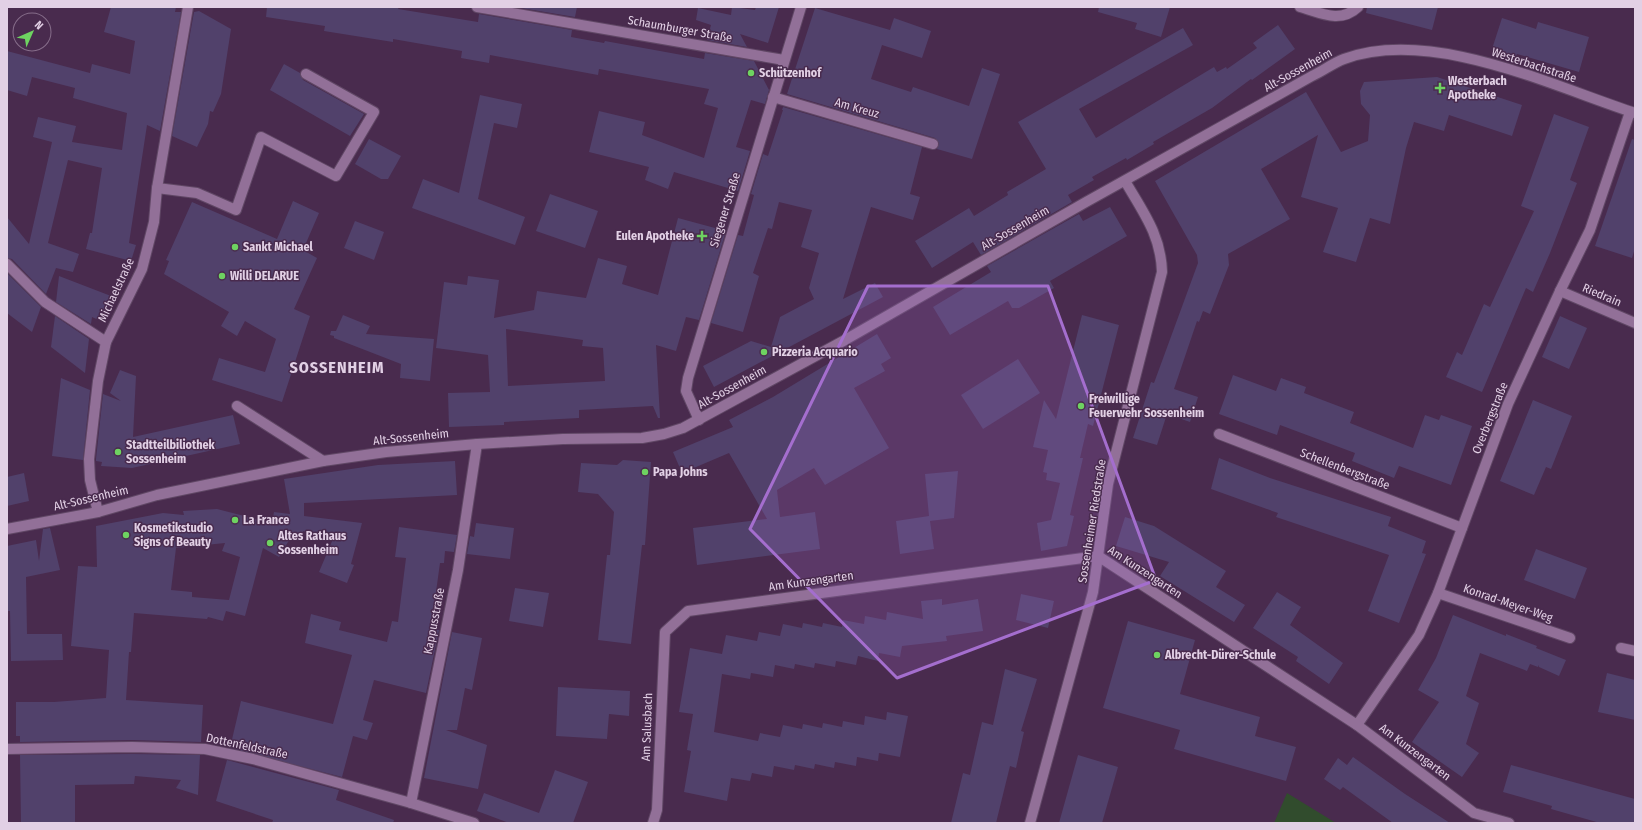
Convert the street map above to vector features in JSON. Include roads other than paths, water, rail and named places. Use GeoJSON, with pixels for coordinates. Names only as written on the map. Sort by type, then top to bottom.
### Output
{"type":"FeatureCollection","features":[{"type":"Feature","properties":{"kind":"street","name":"Michaelstraße"},"geometry":{"type":"LineString","coordinates":[[98,512],[90,480],[89,459],[98,381],[106,342],[142,269],[154,222],[157,188],[188,7]]}},
{"type":"Feature","properties":{"kind":"street","name":"Schaumburger Straße"},"geometry":{"type":"LineString","coordinates":[[477,7],[784,60]]}},
{"type":"Feature","properties":{"kind":"street","name":"Siegener Straße"},"geometry":{"type":"LineString","coordinates":[[699,420],[686,391],[688,378],[800,7]]}},
{"type":"Feature","properties":{"kind":"street"},"geometry":{"type":"LineString","coordinates":[[1300,7],[1339,18],[1350,14],[1358,7]]}},
{"type":"Feature","properties":{"kind":"street","name":"Westerbachstraße"},"geometry":{"type":"LineString","coordinates":[[1398,49],[1442,54],[1507,68],[1633,113]]}},
{"type":"Feature","properties":{"kind":"street","name":"Alt-Sossenheim"},"geometry":{"type":"LineString","coordinates":[[7,529],[98,512],[158,496],[323,461],[386,452],[478,444],[563,439],[642,438],[664,434],[699,420],[845,340],[1344,59],[1398,49]]}},
{"type":"Feature","properties":{"kind":"street"},"geometry":{"type":"LineString","coordinates":[[157,188],[197,193],[236,210],[261,137],[336,176],[374,112],[306,74]]}},
{"type":"Feature","properties":{"kind":"street","name":"Am Kreuz"},"geometry":{"type":"LineString","coordinates":[[773,97],[933,144]]}},
{"type":"Feature","properties":{"kind":"street","name":"Overbergstraße"},"geometry":{"type":"LineString","coordinates":[[1357,724],[1420,635],[1438,592],[1508,404],[1590,230],[1633,113]]}},
{"type":"Feature","properties":{"kind":"street","name":"Sossenheimer Riedstraße"},"geometry":{"type":"LineString","coordinates":[[1030,823],[1093,592],[1108,484],[1162,272],[1162,256],[1155,233],[1125,181]]}},
{"type":"Feature","properties":{"kind":"street"},"geometry":{"type":"LineString","coordinates":[[7,264],[45,302],[106,342]]}},
{"type":"Feature","properties":{"kind":"street","name":"Riedrain"},"geometry":{"type":"LineString","coordinates":[[1560,291],[1635,323]]}},
{"type":"Feature","properties":{"kind":"street"},"geometry":{"type":"LineString","coordinates":[[237,406],[323,461]]}},
{"type":"Feature","properties":{"kind":"street","name":"Schellenbergstraße"},"geometry":{"type":"LineString","coordinates":[[1219,434],[1462,528]]}},
{"type":"Feature","properties":{"kind":"street","name":"Kappusstraße"},"geometry":{"type":"LineString","coordinates":[[411,803],[458,570],[478,444]]}},
{"type":"Feature","properties":{"kind":"street","name":"Am Kunzengarten"},"geometry":{"type":"LineString","coordinates":[[665,632],[688,611],[1098,556],[1357,724],[1474,813],[1509,823]]}},
{"type":"Feature","properties":{"kind":"street","name":"Konrad-Meyer-Weg"},"geometry":{"type":"LineString","coordinates":[[1438,592],[1570,638]]}},
{"type":"Feature","properties":{"kind":"street","name":"Am Salusbach"},"geometry":{"type":"LineString","coordinates":[[653,823],[657,810],[665,632]]}},
{"type":"Feature","properties":{"kind":"street"},"geometry":{"type":"LineString","coordinates":[[1621,648],[1635,651]]}},
{"type":"Feature","properties":{"kind":"street","name":"Dottenfeldstraße"},"geometry":{"type":"LineString","coordinates":[[7,749],[205,749],[253,759],[411,803],[474,823]]}},
{"type":"Feature","properties":{"kind":"place","name":"Schützenhof"},"geometry":{"type":"Point","coordinates":[751,73]}},
{"type":"Feature","properties":{"kind":"place","name":"Westerbach Apotheke"},"geometry":{"type":"Point","coordinates":[1440,88]}},
{"type":"Feature","properties":{"kind":"place","name":"Eulen Apotheke"},"geometry":{"type":"Point","coordinates":[702,236]}},
{"type":"Feature","properties":{"kind":"place","name":"Sankt Michael"},"geometry":{"type":"Point","coordinates":[235,247]}},
{"type":"Feature","properties":{"kind":"place","name":"Willi DELARUE"},"geometry":{"type":"Point","coordinates":[222,276]}},
{"type":"Feature","properties":{"kind":"place","name":"Pizzeria Acquario"},"geometry":{"type":"Point","coordinates":[764,352]}},
{"type":"Feature","properties":{"kind":"place","name":"Freiwillige Feuerwehr Sossenheim"},"geometry":{"type":"Point","coordinates":[1081,406]}},
{"type":"Feature","properties":{"kind":"place","name":"Stadtteilbiliothek Sossenheim"},"geometry":{"type":"Point","coordinates":[118,452]}},
{"type":"Feature","properties":{"kind":"place","name":"Papa Johns"},"geometry":{"type":"Point","coordinates":[645,472]}},
{"type":"Feature","properties":{"kind":"place","name":"La France"},"geometry":{"type":"Point","coordinates":[235,520]}},
{"type":"Feature","properties":{"kind":"place","name":"Kosmetikstudio Signs of Beauty"},"geometry":{"type":"Point","coordinates":[126,535]}},
{"type":"Feature","properties":{"kind":"place","name":"Altes Rathaus Sossenheim"},"geometry":{"type":"Point","coordinates":[270,543]}},
{"type":"Feature","properties":{"kind":"place","name":"Albrecht-Dürer-Schule"},"geometry":{"type":"Point","coordinates":[1157,655]}},
{"type":"Feature","properties":{"kind":"district","name":"SOSSENHEIM"},"geometry":{"type":"Point","coordinates":[337,367]}}]}
